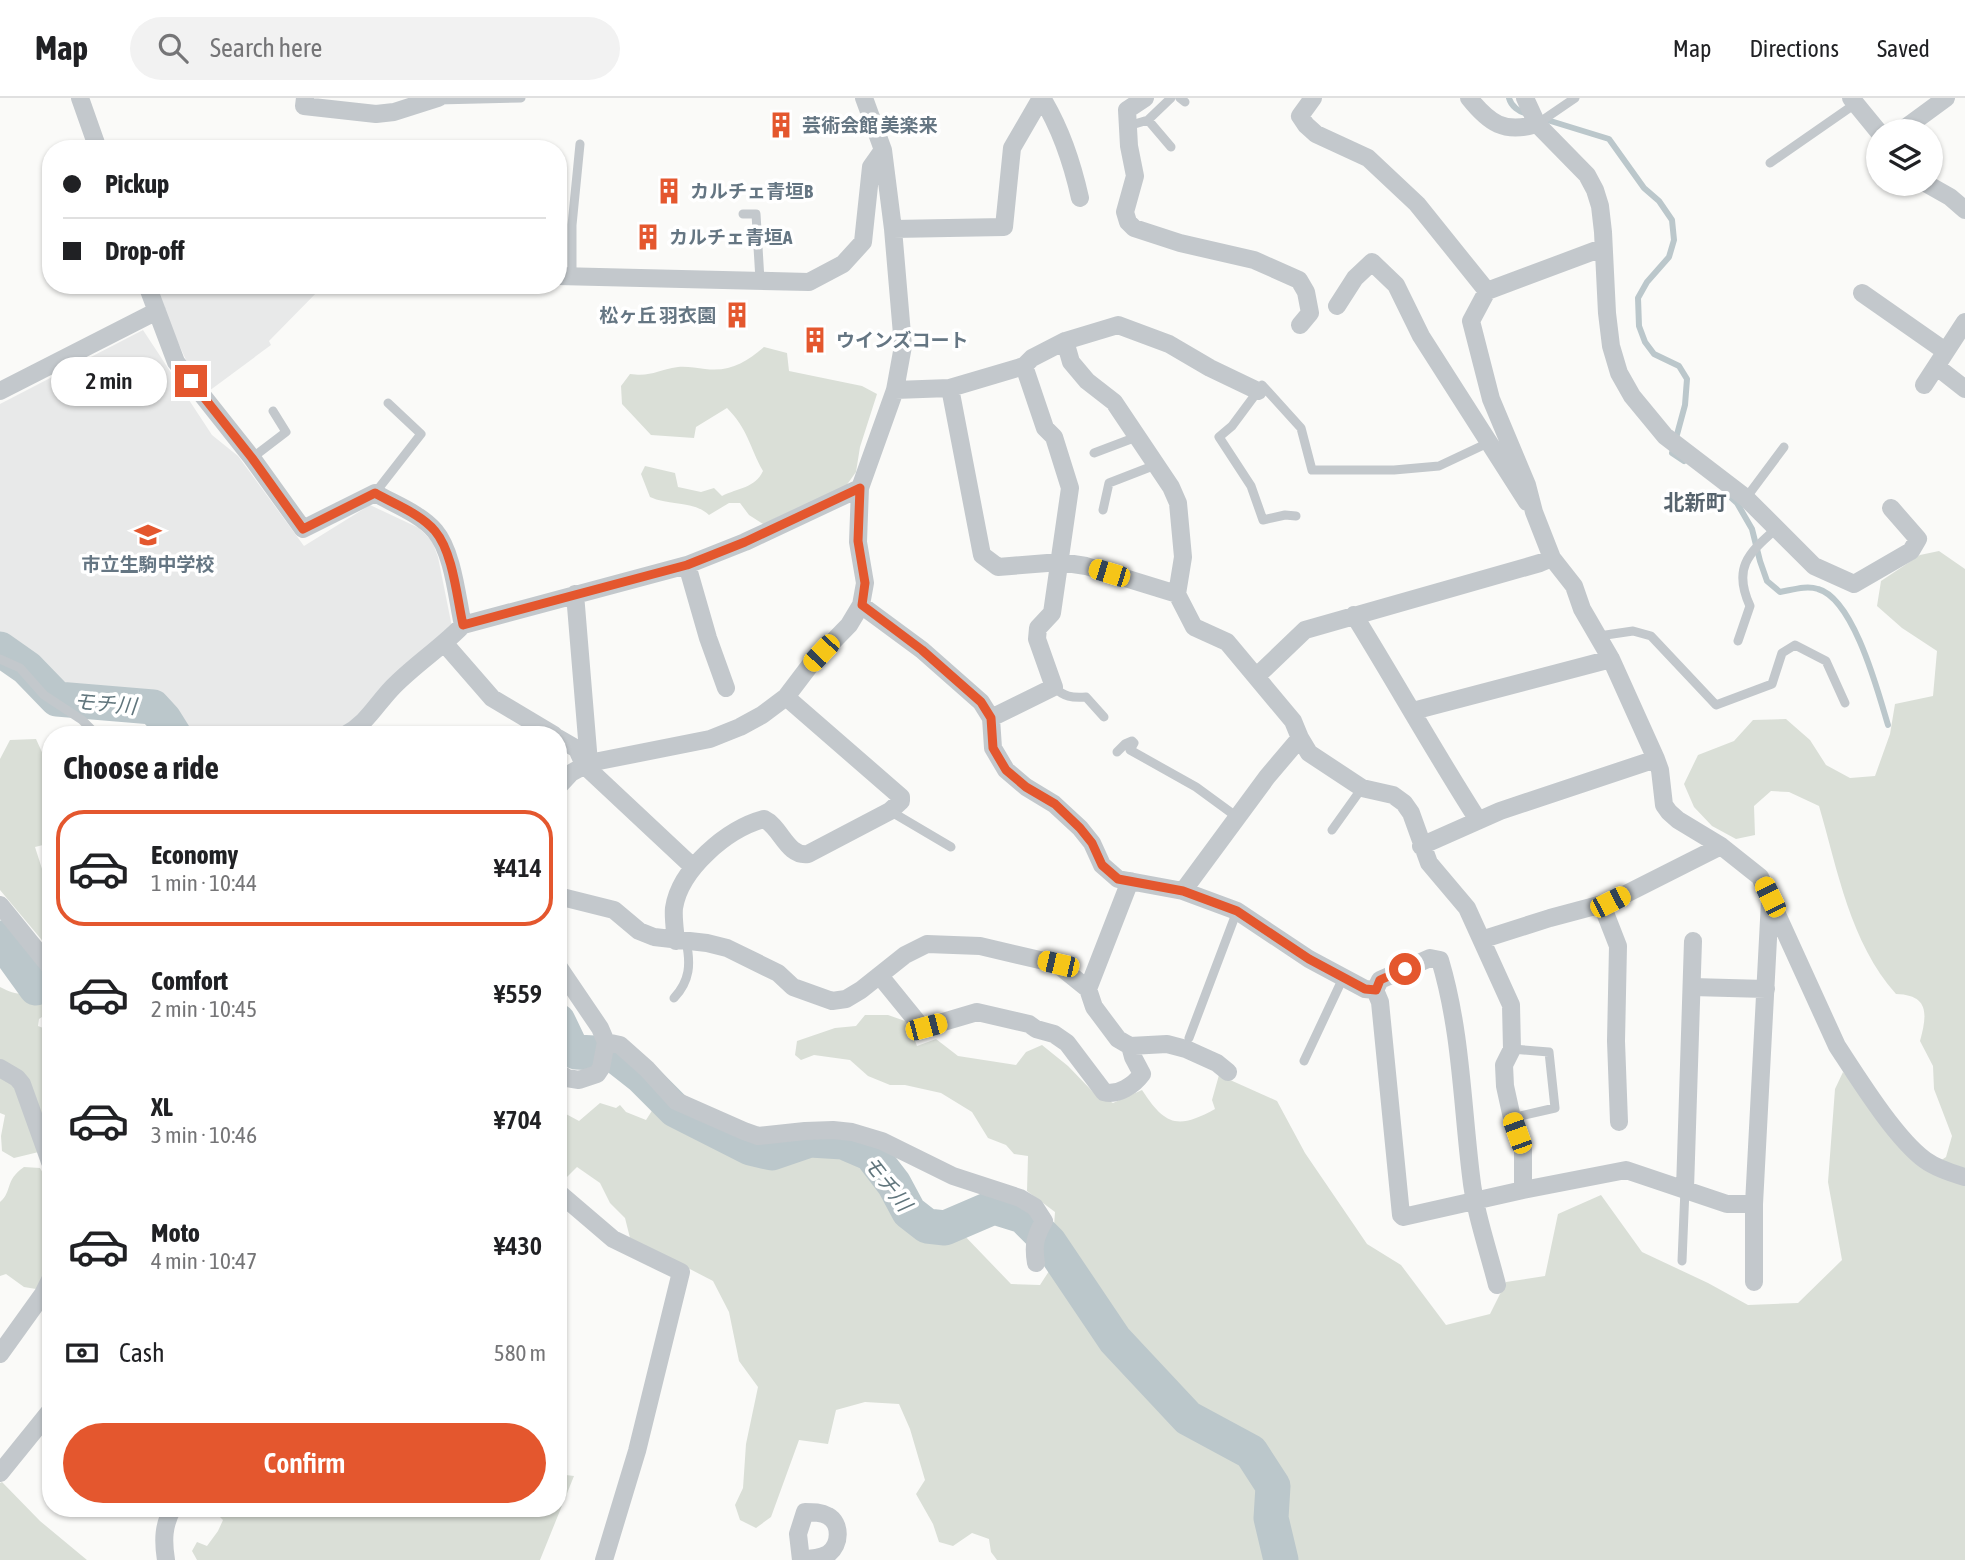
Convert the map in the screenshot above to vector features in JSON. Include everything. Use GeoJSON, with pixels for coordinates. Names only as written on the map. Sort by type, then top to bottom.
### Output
{"type":"FeatureCollection","features":[{"type":"Feature","properties":{"kind":"street"},"geometry":{"type":"LineString","coordinates":[[80,98],[95,140]]}},
{"type":"Feature","properties":{"kind":"street"},"geometry":{"type":"LineString","coordinates":[[305,98],[304,106],[376,114],[394,112],[438,99]]}},
{"type":"Feature","properties":{"kind":"street"},"geometry":{"type":"LineString","coordinates":[[567,777],[587,764],[710,739],[740,727],[786,697],[811,664],[849,625],[862,605],[865,583],[858,541],[860,488],[895,390],[903,346],[883,150],[864,98]]}},
{"type":"Feature","properties":{"kind":"street"},"geometry":{"type":"LineString","coordinates":[[893,229],[1004,227],[1012,148],[1041,98],[1056,121],[1074,169],[1080,198]]}},
{"type":"Feature","properties":{"kind":"street"},"geometry":{"type":"LineString","coordinates":[[1145,98],[1127,110],[1129,146],[1135,176],[1125,212],[1128,222],[1134,228],[1180,243],[1254,260],[1298,280],[1306,292],[1310,313],[1300,325]]}},
{"type":"Feature","properties":{"kind":"street"},"geometry":{"type":"LineString","coordinates":[[1313,98],[1300,116],[1306,125],[1316,134],[1368,158],[1417,204],[1487,291]]}},
{"type":"Feature","properties":{"kind":"street"},"geometry":{"type":"LineString","coordinates":[[1469,98],[1480,112],[1496,124],[1510,129],[1537,124]]}},
{"type":"Feature","properties":{"kind":"street"},"geometry":{"type":"LineString","coordinates":[[1525,98],[1537,124],[1591,182],[1600,206],[1611,346],[1619,373],[1632,396],[1665,436],[1746,498],[1814,566],[1854,584],[1911,551],[1918,539],[1891,508]]}},
{"type":"Feature","properties":{"kind":"street"},"geometry":{"type":"LineString","coordinates":[[1917,119],[1946,98]]}},
{"type":"Feature","properties":{"kind":"street"},"geometry":{"type":"LineString","coordinates":[[1853,101],[1868,119]]}},
{"type":"Feature","properties":{"kind":"street"},"geometry":{"type":"LineString","coordinates":[[567,276],[809,282],[843,264],[863,242],[871,167],[883,150]]}},
{"type":"Feature","properties":{"kind":"street"},"geometry":{"type":"LineString","coordinates":[[1943,193],[1965,210]]}},
{"type":"Feature","properties":{"kind":"street"},"geometry":{"type":"LineString","coordinates":[[1602,247],[1487,291],[1471,321],[1491,399],[1527,485],[1534,512],[1552,558],[1574,586],[1582,610],[1611,659],[1656,759],[1664,805],[1678,820],[1721,846],[1760,877],[1831,1034],[1852,1069],[1915,1152],[1936,1167],[1965,1177]]}},
{"type":"Feature","properties":{"kind":"street"},"geometry":{"type":"LineString","coordinates":[[1337,306],[1355,278],[1372,262],[1396,285],[1421,336],[1490,442],[1518,491],[1534,512]]}},
{"type":"Feature","properties":{"kind":"street"},"geometry":{"type":"LineString","coordinates":[[1862,293],[1941,359],[1965,389]]}},
{"type":"Feature","properties":{"kind":"street"},"geometry":{"type":"LineString","coordinates":[[150,294],[176,362],[252,458],[303,529],[375,493],[419,518],[435,530],[448,556],[463,625]]}},
{"type":"Feature","properties":{"kind":"street"},"geometry":{"type":"LineString","coordinates":[[0,391],[156,311]]}},
{"type":"Feature","properties":{"kind":"street"},"geometry":{"type":"LineString","coordinates":[[1924,385],[1965,322]]}},
{"type":"Feature","properties":{"kind":"street"},"geometry":{"type":"LineString","coordinates":[[895,390],[950,388],[1024,366],[1032,358],[1065,341],[1118,325],[1169,344],[1210,368],[1260,388]]}},
{"type":"Feature","properties":{"kind":"street"},"geometry":{"type":"LineString","coordinates":[[1065,341],[1071,362],[1087,381],[1115,402],[1171,487],[1178,503],[1183,557],[1177,594],[1194,627],[1227,642],[1293,721],[1309,753],[1362,788],[1393,795],[1404,803],[1411,813],[1421,846],[1436,873],[1467,908],[1484,939],[1511,1005],[1511,1049],[1504,1065],[1505,1086],[1523,1149],[1523,1189]]}},
{"type":"Feature","properties":{"kind":"street"},"geometry":{"type":"LineString","coordinates":[[991,718],[1054,687],[1037,639],[1038,628],[1052,613],[1070,488],[1054,437],[1045,428],[1024,366]]}},
{"type":"Feature","properties":{"kind":"street"},"geometry":{"type":"LineString","coordinates":[[950,388],[982,555],[998,567],[1059,562],[1086,566],[1177,594]]}},
{"type":"Feature","properties":{"kind":"street"},"geometry":{"type":"LineString","coordinates":[[361,726],[393,687],[445,644],[463,625],[687,565],[745,542],[860,488]]}},
{"type":"Feature","properties":{"kind":"street"},"geometry":{"type":"LineString","coordinates":[[1258,676],[1305,630],[1552,558]]}},
{"type":"Feature","properties":{"kind":"street"},"geometry":{"type":"LineString","coordinates":[[687,565],[726,688]]}},
{"type":"Feature","properties":{"kind":"street"},"geometry":{"type":"LineString","coordinates":[[575,594],[587,764]]}},
{"type":"Feature","properties":{"kind":"street"},"geometry":{"type":"LineString","coordinates":[[862,605],[932,659],[981,702],[991,718],[993,748],[1006,770],[1026,787],[1055,804],[1092,843],[1102,865],[1118,879],[1183,891],[1237,911],[1309,959],[1365,989],[1376,990]]}},
{"type":"Feature","properties":{"kind":"street"},"geometry":{"type":"LineString","coordinates":[[1354,615],[1478,820]]}},
{"type":"Feature","properties":{"kind":"street"},"geometry":{"type":"LineString","coordinates":[[445,644],[492,698],[539,726]]}},
{"type":"Feature","properties":{"kind":"street"},"geometry":{"type":"LineString","coordinates":[[1413,711],[1611,659]]}},
{"type":"Feature","properties":{"kind":"street"},"geometry":{"type":"LineString","coordinates":[[681,941],[674,908],[680,889],[708,851],[752,822],[764,820],[773,824],[793,851],[800,855],[808,854],[890,811],[901,801],[901,797],[786,697]]}},
{"type":"Feature","properties":{"kind":"street"},"geometry":{"type":"LineString","coordinates":[[1183,891],[1300,738]]}},
{"type":"Feature","properties":{"kind":"street"},"geometry":{"type":"LineString","coordinates":[[567,743],[577,749],[587,764],[694,867]]}},
{"type":"Feature","properties":{"kind":"street"},"geometry":{"type":"LineString","coordinates":[[1421,846],[1500,811],[1656,759]]}},
{"type":"Feature","properties":{"kind":"street"},"geometry":{"type":"LineString","coordinates":[[1484,939],[1602,905],[1721,846]]}},
{"type":"Feature","properties":{"kind":"street"},"geometry":{"type":"LineString","coordinates":[[1088,989],[1130,881]]}},
{"type":"Feature","properties":{"kind":"street"},"geometry":{"type":"LineString","coordinates":[[1754,1282],[1754,1204],[1770,897]]}},
{"type":"Feature","properties":{"kind":"street"},"geometry":{"type":"LineString","coordinates":[[567,898],[614,910],[639,931],[654,937],[727,948],[778,973],[793,987],[832,1001],[846,999],[905,955],[927,944],[980,946],[1058,964],[1088,989],[1094,1007],[1118,1039],[1130,1046],[1167,1044],[1186,1049],[1217,1063],[1228,1072]]}},
{"type":"Feature","properties":{"kind":"street"},"geometry":{"type":"LineString","coordinates":[[0,905],[42,957]]}},
{"type":"Feature","properties":{"kind":"street"},"geometry":{"type":"LineString","coordinates":[[1602,905],[1618,946],[1616,1041],[1619,1122]]}},
{"type":"Feature","properties":{"kind":"street"},"geometry":{"type":"LineString","coordinates":[[1685,1189],[1693,941]]}},
{"type":"Feature","properties":{"kind":"street"},"geometry":{"type":"LineString","coordinates":[[1497,1285],[1476,1202],[1471,1179],[1450,995],[1440,960],[1430,958],[1380,980],[1376,990],[1380,1002],[1403,1217],[1476,1202],[1523,1189],[1626,1170],[1727,1204],[1754,1204]]}},
{"type":"Feature","properties":{"kind":"street"},"geometry":{"type":"LineString","coordinates":[[880,976],[919,1024],[926,1027],[978,1012],[1018,1020],[1054,1034],[1067,1043],[1104,1091],[1111,1094],[1120,1091],[1142,1074],[1130,1046]]}},
{"type":"Feature","properties":{"kind":"street"},"geometry":{"type":"LineString","coordinates":[[567,979],[600,1028],[606,1042],[601,1068],[597,1074],[579,1080],[567,1078]]}},
{"type":"Feature","properties":{"kind":"street"},"geometry":{"type":"LineString","coordinates":[[1692,987],[1766,989]]}},
{"type":"Feature","properties":{"kind":"street"},"geometry":{"type":"LineString","coordinates":[[606,1042],[620,1045],[647,1069],[676,1101],[744,1131],[758,1136],[805,1131],[852,1132],[882,1141],[953,1176],[1020,1198],[1035,1207],[1044,1221],[1034,1239],[1036,1263]]}},
{"type":"Feature","properties":{"kind":"street"},"geometry":{"type":"LineString","coordinates":[[0,1068],[22,1084],[42,1138]]}},
{"type":"Feature","properties":{"kind":"street"},"geometry":{"type":"LineString","coordinates":[[567,1200],[613,1239],[681,1272],[637,1451],[604,1560]]}},
{"type":"Feature","properties":{"kind":"street"},"geometry":{"type":"LineString","coordinates":[[0,1354],[42,1297]]}},
{"type":"Feature","properties":{"kind":"street"},"geometry":{"type":"LineString","coordinates":[[0,1473],[42,1421]]}},
{"type":"Feature","properties":{"kind":"street"},"geometry":{"type":"LineString","coordinates":[[166,1560],[163,1543],[167,1517]]}},
{"type":"Feature","properties":{"kind":"lane"},"geometry":{"type":"LineString","coordinates":[[438,99],[521,98]]}},
{"type":"Feature","properties":{"kind":"lane"},"geometry":{"type":"LineString","coordinates":[[1128,126],[1148,120],[1171,98]]}},
{"type":"Feature","properties":{"kind":"lane"},"geometry":{"type":"LineString","coordinates":[[1537,124],[1575,98]]}},
{"type":"Feature","properties":{"kind":"lane"},"geometry":{"type":"LineString","coordinates":[[1770,163],[1853,101]]}},
{"type":"Feature","properties":{"kind":"lane"},"geometry":{"type":"LineString","coordinates":[[1148,120],[1171,147]]}},
{"type":"Feature","properties":{"kind":"lane"},"geometry":{"type":"LineString","coordinates":[[567,261],[580,144]]}},
{"type":"Feature","properties":{"kind":"lane"},"geometry":{"type":"LineString","coordinates":[[743,214],[756,214],[760,280]]}},
{"type":"Feature","properties":{"kind":"lane"},"geometry":{"type":"LineString","coordinates":[[1296,516],[1285,515],[1263,520],[1251,486],[1220,437],[1232,426],[1260,388],[1301,428],[1312,470],[1394,470],[1439,466],[1490,442]]}},
{"type":"Feature","properties":{"kind":"lane"},"geometry":{"type":"LineString","coordinates":[[375,493],[421,434],[388,403]]}},
{"type":"Feature","properties":{"kind":"lane"},"geometry":{"type":"LineString","coordinates":[[252,458],[286,432],[273,411]]}},
{"type":"Feature","properties":{"kind":"lane"},"geometry":{"type":"LineString","coordinates":[[1094,453],[1139,436]]}},
{"type":"Feature","properties":{"kind":"lane"},"geometry":{"type":"LineString","coordinates":[[1746,498],[1784,447]]}},
{"type":"Feature","properties":{"kind":"lane"},"geometry":{"type":"LineString","coordinates":[[1103,510],[1109,483],[1158,464]]}},
{"type":"Feature","properties":{"kind":"lane"},"geometry":{"type":"LineString","coordinates":[[1738,641],[1750,606],[1742,589],[1741,573],[1746,561],[1776,529]]}},
{"type":"Feature","properties":{"kind":"lane"},"geometry":{"type":"LineString","coordinates":[[1599,636],[1633,631],[1651,636],[1716,705],[1772,684],[1783,653],[1795,645],[1826,661],[1845,703]]}},
{"type":"Feature","properties":{"kind":"lane"},"geometry":{"type":"LineString","coordinates":[[0,659],[20,668],[44,695],[88,726]]}},
{"type":"Feature","properties":{"kind":"lane"},"geometry":{"type":"LineString","coordinates":[[1054,687],[1063,695],[1075,698],[1086,696],[1104,717]]}},
{"type":"Feature","properties":{"kind":"lane"},"geometry":{"type":"LineString","coordinates":[[1117,752],[1132,741],[1134,743],[1130,750],[1196,787],[1237,817]]}},
{"type":"Feature","properties":{"kind":"lane"},"geometry":{"type":"LineString","coordinates":[[1332,831],[1362,788]]}},
{"type":"Feature","properties":{"kind":"lane"},"geometry":{"type":"LineString","coordinates":[[890,811],[951,847]]}},
{"type":"Feature","properties":{"kind":"lane"},"geometry":{"type":"LineString","coordinates":[[1189,1038],[1237,911]]}},
{"type":"Feature","properties":{"kind":"lane"},"geometry":{"type":"LineString","coordinates":[[674,998],[684,987],[691,962],[681,941]]}},
{"type":"Feature","properties":{"kind":"lane"},"geometry":{"type":"LineString","coordinates":[[1304,1061],[1343,978]]}},
{"type":"Feature","properties":{"kind":"lane"},"geometry":{"type":"LineString","coordinates":[[1511,1049],[1549,1052],[1555,1108],[1512,1118]]}},
{"type":"Feature","properties":{"kind":"lane"},"geometry":{"type":"LineString","coordinates":[[1682,1261],[1685,1189]]}},
{"type":"Feature","properties":{"kind":"shaded area"},"geometry":{"type":"Polygon","coordinates":[[[156,294],[315,294],[269,341],[271,345],[209,391],[191,371],[156,294]]]}},
{"type":"Feature","properties":{"kind":"shaded area","name":"市立生駒中学校"},"geometry":{"type":"Polygon","coordinates":[[[143,330],[212,435],[238,456],[304,546],[370,505],[419,528],[432,541],[438,557],[452,627],[347,726],[174,726],[161,706],[151,700],[66,696],[0,641],[0,404],[143,330]]]}},
{"type":"Feature","properties":{"kind":"shaded area"},"geometry":{"type":"Polygon","coordinates":[[[764,347],[787,353],[789,371],[862,386],[877,394],[860,447],[856,472],[846,486],[763,524],[749,515],[740,503],[729,503],[709,515],[696,507],[650,497],[641,474],[645,466],[675,473],[678,487],[701,492],[714,488],[722,496],[751,484],[763,471],[744,431],[727,408],[696,427],[694,438],[651,435],[622,404],[621,386],[630,374],[649,374],[681,367],[714,370],[730,368],[744,362],[764,347]]]}},
{"type":"Feature","properties":{"kind":"shaded area"},"geometry":{"type":"Polygon","coordinates":[[[1939,551],[1965,569],[1965,1560],[997,1560],[991,1552],[989,1539],[972,1533],[953,1546],[939,1542],[933,1524],[916,1494],[925,1480],[910,1429],[899,1404],[865,1402],[836,1410],[828,1444],[799,1440],[771,1517],[756,1528],[740,1520],[735,1505],[743,1488],[746,1444],[758,1387],[739,1361],[729,1312],[713,1281],[630,1238],[625,1218],[610,1203],[600,1183],[577,1167],[567,1177],[567,1115],[579,1121],[600,1103],[616,1108],[620,1105],[626,1112],[646,1120],[657,1103],[680,1122],[764,1161],[805,1155],[853,1154],[877,1170],[889,1202],[920,1237],[960,1231],[1011,1284],[1040,1285],[1051,1268],[1055,1212],[1027,1191],[1028,1156],[1014,1154],[1006,1145],[988,1138],[972,1112],[941,1093],[905,1085],[890,1085],[868,1076],[850,1060],[814,1055],[801,1060],[795,1055],[797,1041],[835,1028],[856,1026],[865,1015],[888,1015],[908,1022],[917,1046],[936,1039],[958,1056],[1016,1065],[1026,1052],[1042,1045],[1068,1066],[1094,1093],[1113,1103],[1142,1090],[1158,1111],[1173,1120],[1191,1120],[1215,1109],[1212,1100],[1219,1075],[1277,1101],[1305,1153],[1367,1244],[1401,1265],[1446,1325],[1490,1314],[1506,1282],[1545,1276],[1558,1214],[1601,1195],[1642,1252],[1748,1305],[1798,1303],[1842,1260],[1828,1182],[1835,1089],[1843,1072],[1928,1169],[1946,1157],[1952,1136],[1934,1089],[1933,1066],[1920,1041],[1924,1023],[1923,1008],[1915,998],[1896,994],[1867,952],[1847,905],[1819,806],[1789,792],[1771,791],[1754,806],[1755,835],[1736,839],[1712,826],[1694,807],[1684,784],[1698,755],[1734,741],[1753,720],[1786,719],[1810,740],[1826,765],[1850,778],[1875,776],[1890,734],[1895,704],[1933,696],[1937,651],[1902,628],[1877,606],[1881,581],[1920,555],[1939,551]]]}},
{"type":"Feature","properties":{"kind":"shaded area"},"geometry":{"type":"Polygon","coordinates":[[[36,739],[42,752],[42,845],[35,847],[42,869],[42,940],[0,890],[0,759],[10,740],[36,739]]]}},
{"type":"Feature","properties":{"kind":"shaded area"},"geometry":{"type":"Polygon","coordinates":[[[0,987],[23,994],[42,988],[42,1017],[38,1026],[42,1028],[42,1151],[14,1158],[2,1151],[1,1136],[5,1115],[0,1113],[0,987]]]}},
{"type":"Feature","properties":{"kind":"shaded area"},"geometry":{"type":"Polygon","coordinates":[[[24,1167],[40,1168],[42,1171],[42,1281],[36,1289],[24,1287],[6,1274],[0,1276],[0,1202],[18,1172],[24,1167]]]}},
{"type":"Feature","properties":{"kind":"shaded area"},"geometry":{"type":"Polygon","coordinates":[[[567,1475],[574,1476],[567,1493],[567,1475]]]}},
{"type":"Feature","properties":{"kind":"shaded area"},"geometry":{"type":"Polygon","coordinates":[[[2,1482],[40,1521],[87,1560],[0,1560],[2,1482]]]}},
{"type":"Feature","properties":{"kind":"shaded area"},"geometry":{"type":"Polygon","coordinates":[[[220,1517],[557,1517],[540,1560],[197,1560],[192,1551],[197,1542],[207,1546],[223,1520],[220,1517]]]}},
{"type":"Feature","properties":{"kind":"waterway"},"geometry":{"type":"LineString","coordinates":[[1509,98],[1516,108],[1527,114]]}},
{"type":"Feature","properties":{"kind":"waterway"},"geometry":{"type":"LineString","coordinates":[[1544,119],[1609,139],[1644,188],[1659,201],[1672,220],[1674,240],[1669,257],[1647,282],[1638,298],[1639,326],[1645,342],[1654,354],[1679,366],[1687,379],[1685,405],[1672,453],[1684,461]]}},
{"type":"Feature","properties":{"kind":"waterway"},"geometry":{"type":"LineString","coordinates":[[1726,493],[1737,503],[1752,529],[1767,581],[1780,592],[1818,589],[1831,596],[1843,610],[1863,648],[1888,725]]}},
{"type":"Feature","properties":{"kind":"waterway","name":"モチ川"},"geometry":{"type":"LineString","coordinates":[[0,649],[27,668],[57,699],[153,707],[168,726]]}},
{"type":"Feature","properties":{"kind":"waterway"},"geometry":{"type":"LineString","coordinates":[[0,938],[36,988]]}},
{"type":"Feature","properties":{"kind":"waterway","name":"モチ川"},"geometry":{"type":"LineString","coordinates":[[567,1040],[576,1052],[613,1054],[641,1076],[675,1110],[750,1148],[772,1153],[810,1140],[843,1142],[871,1154],[894,1184],[909,1212],[927,1226],[945,1228],[994,1207],[1023,1216],[1049,1242],[1115,1340],[1188,1418],[1251,1452],[1273,1486],[1271,1518],[1281,1560]]}},
{"type":"Feature","properties":{"kind":"place","name":"芸術会館 美楽来"},"geometry":{"type":"Point","coordinates":[781,125]}},
{"type":"Feature","properties":{"kind":"place","name":"カルチェ青垣B"},"geometry":{"type":"Point","coordinates":[669,191]}},
{"type":"Feature","properties":{"kind":"place","name":"カルチェ青垣A"},"geometry":{"type":"Point","coordinates":[648,237]}},
{"type":"Feature","properties":{"kind":"place","name":"松ヶ丘 羽衣園"},"geometry":{"type":"Point","coordinates":[737,315]}},
{"type":"Feature","properties":{"kind":"place","name":"ウインズコート"},"geometry":{"type":"Point","coordinates":[815,340]}},
{"type":"Feature","properties":{"kind":"place","name":"市立生駒中学校"},"geometry":{"type":"Point","coordinates":[148,535]}},
{"type":"Feature","properties":{"kind":"district","name":"北新町"},"geometry":{"type":"Point","coordinates":[1695,502]}},
{"type":"Feature","properties":{"kind":"route"},"geometry":{"type":"LineString","coordinates":[[191,381],[252,458],[303,529],[375,493],[435,530],[448,556],[463,625],[687,565],[745,542],[860,488],[858,541],[865,583],[862,605],[922,650],[981,702],[991,718],[993,748],[1006,770],[1026,787],[1055,804],[1080,828],[1092,843],[1102,865],[1118,879],[1183,891],[1237,911],[1309,959],[1365,989],[1376,990],[1380,980],[1405,969]]}}]}
